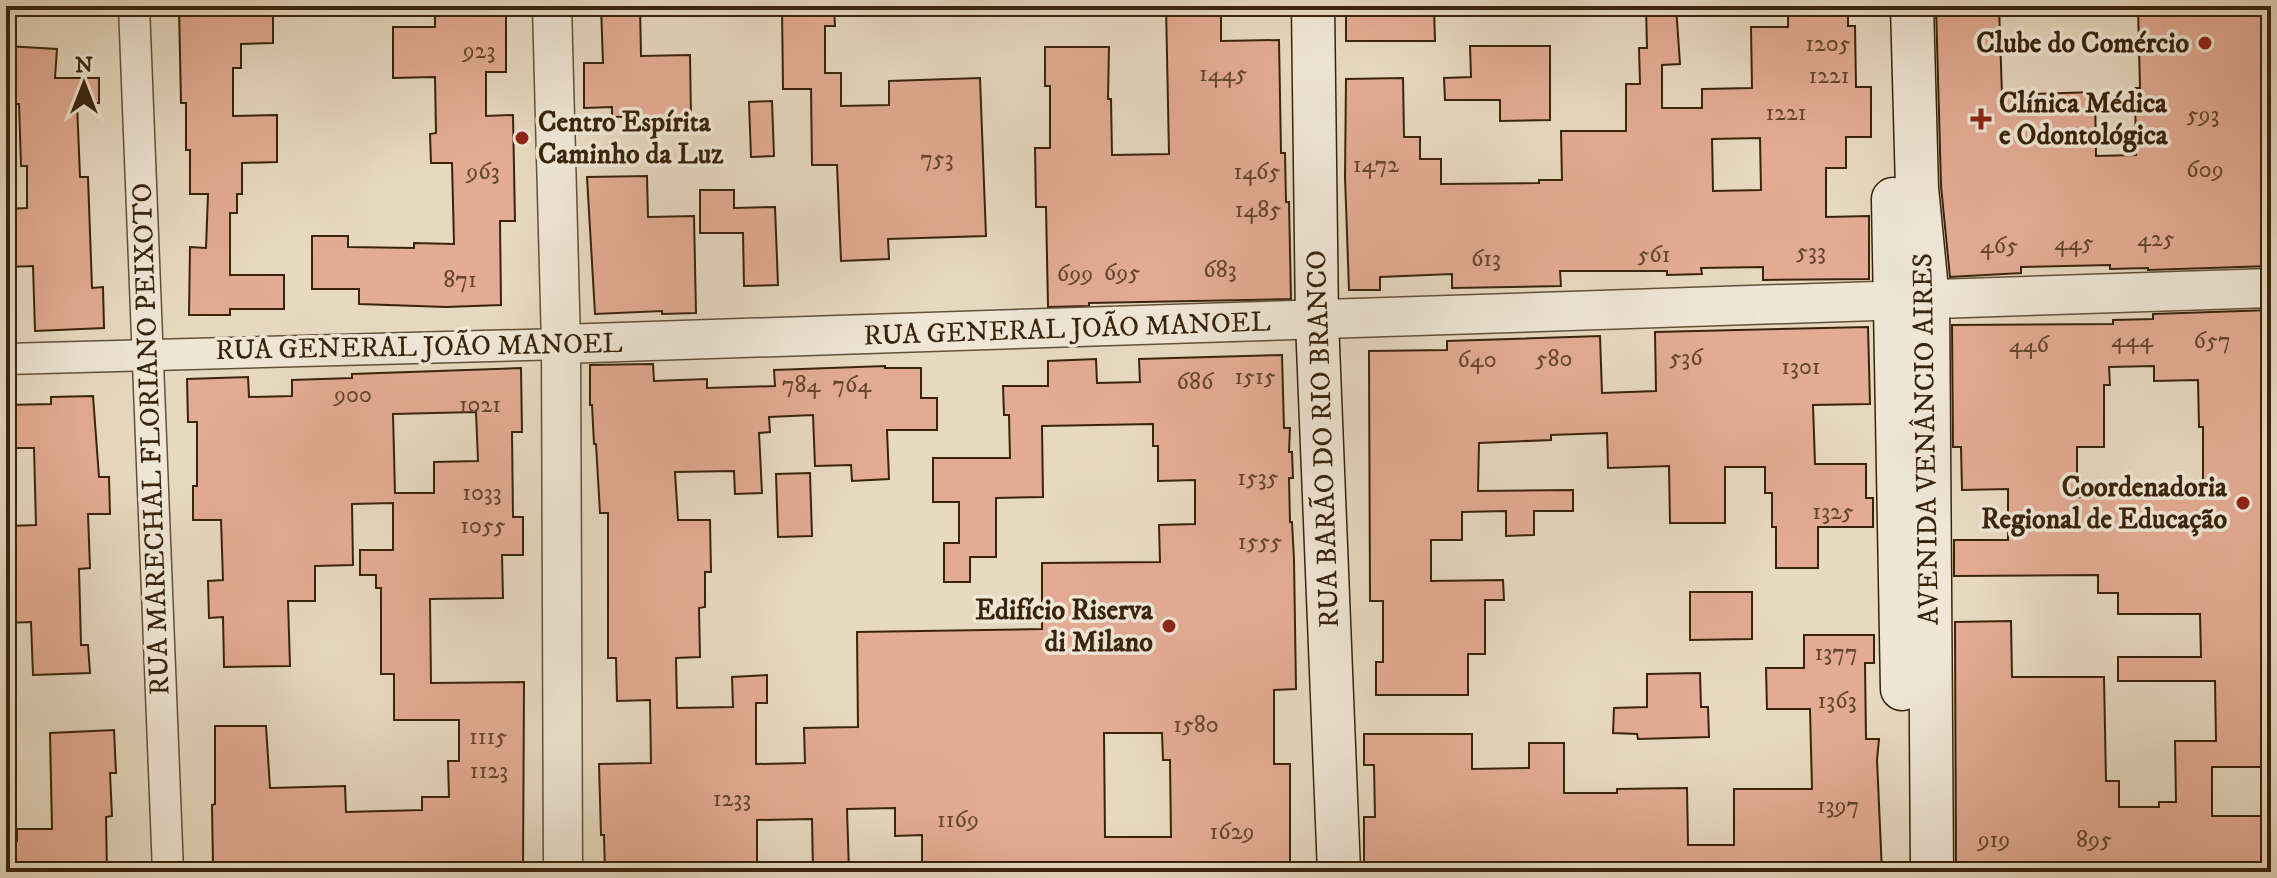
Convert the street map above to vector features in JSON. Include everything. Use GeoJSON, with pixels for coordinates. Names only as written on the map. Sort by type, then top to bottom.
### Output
{"type":"FeatureCollection","features":[{"type":"Feature","properties":{"kind":"main road","name":"RUA BARÃO DO RIO BRANCO"},"geometry":{"type":"LineString","coordinates":[[1313,6],[1317,321],[1339,872]]}},
{"type":"Feature","properties":{"kind":"main road","name":"AVENIDA VENÂNCIO AIRES"},"geometry":{"type":"LineString","coordinates":[[1887,6],[1901,77],[1932,872]]}},
{"type":"Feature","properties":{"kind":"main road","name":"AVENIDA VENÂNCIO AIRES"},"geometry":{"type":"LineString","coordinates":[[1901,77],[1912,6]]}},
{"type":"Feature","properties":{"kind":"main road","name":"AVENIDA VENÂNCIO AIRES"},"geometry":{"type":"LineString","coordinates":[[1906,872],[1913,404]]}},
{"type":"Feature","properties":{"kind":"street","name":"RUA MARECHAL FLORIANO PEIXOTO"},"geometry":{"type":"LineString","coordinates":[[134,6],[168,872]]}},
{"type":"Feature","properties":{"kind":"street"},"geometry":{"type":"LineString","coordinates":[[552,6],[561,344],[563,872]]}},
{"type":"Feature","properties":{"kind":"street","name":"RUA GENERAL JOÃO MANOEL"},"geometry":{"type":"LineString","coordinates":[[6,359],[1317,321],[2271,288]]}},
{"type":"Feature","properties":{"kind":"building"},"geometry":{"type":"Polygon","coordinates":[[[179,6],[273,6],[273,43],[241,44],[241,68],[233,68],[233,116],[277,115],[277,162],[242,163],[242,194],[237,194],[237,213],[230,213],[230,275],[284,275],[284,309],[230,309],[230,315],[189,315],[190,247],[206,248],[208,194],[190,194],[186,103],[181,103],[179,6]]]}},
{"type":"Feature","properties":{"kind":"building"},"geometry":{"type":"Polygon","coordinates":[[[601,6],[640,6],[641,56],[690,55],[691,116],[612,117],[612,107],[584,108],[584,63],[603,63],[601,6]]]}},
{"type":"Feature","properties":{"kind":"building"},"geometry":{"type":"Polygon","coordinates":[[[782,6],[834,6],[835,26],[825,26],[825,73],[841,73],[841,106],[889,105],[889,81],[980,78],[986,236],[888,239],[889,259],[841,261],[837,165],[812,165],[811,89],[783,89],[782,6]]]}},
{"type":"Feature","properties":{"kind":"building"},"geometry":{"type":"Polygon","coordinates":[[[1166,6],[1221,6],[1221,41],[1279,40],[1281,153],[1285,153],[1286,202],[1289,202],[1291,299],[1089,303],[1089,306],[1048,307],[1046,207],[1036,207],[1035,148],[1050,148],[1050,86],[1045,86],[1045,47],[1109,47],[1108,99],[1111,99],[1112,155],[1169,154],[1166,6]]]}},
{"type":"Feature","properties":{"kind":"building"},"geometry":{"type":"Polygon","coordinates":[[[1346,6],[1434,6],[1435,41],[1346,41],[1346,6]]]}},
{"type":"Feature","properties":{"kind":"building"},"geometry":{"type":"Polygon","coordinates":[[[1646,6],[1676,6],[1680,64],[1662,65],[1662,108],[1702,108],[1702,89],[1752,88],[1751,27],[1788,27],[1788,6],[1848,6],[1848,26],[1855,26],[1856,87],[1871,87],[1871,137],[1846,137],[1846,168],[1826,168],[1826,217],[1869,216],[1869,279],[1763,280],[1763,267],[1701,268],[1702,274],[1667,275],[1667,271],[1560,271],[1561,286],[1452,288],[1452,274],[1380,277],[1380,290],[1349,290],[1346,79],[1403,78],[1404,137],[1420,137],[1420,159],[1441,159],[1441,184],[1539,183],[1539,180],[1562,180],[1561,131],[1626,131],[1626,84],[1640,84],[1639,48],[1647,48],[1646,6]],[[1760,138],[1712,139],[1713,191],[1761,190],[1760,138]]]}},
{"type":"Feature","properties":{"kind":"building"},"geometry":{"type":"Polygon","coordinates":[[[1936,6],[1999,6],[2002,95],[2095,92],[2096,156],[2136,155],[2135,88],[2140,88],[2138,6],[2271,6],[2271,266],[2148,270],[2110,269],[2110,265],[2021,267],[2021,273],[1950,277],[1941,186],[1936,6]]]}},
{"type":"Feature","properties":{"kind":"building"},"geometry":{"type":"Polygon","coordinates":[[[435,12],[506,13],[506,72],[486,72],[486,116],[513,115],[515,221],[500,221],[501,305],[359,304],[359,289],[312,289],[312,236],[348,236],[348,247],[414,248],[414,243],[454,244],[452,163],[431,163],[430,134],[436,133],[435,77],[393,78],[393,27],[435,27],[435,12]]]}},
{"type":"Feature","properties":{"kind":"building"},"geometry":{"type":"Polygon","coordinates":[[[6,46],[57,49],[55,78],[99,78],[99,103],[77,103],[80,177],[88,177],[92,288],[103,287],[104,328],[35,331],[33,266],[6,267],[6,209],[27,208],[27,166],[21,166],[19,104],[6,104],[6,46]]]}},
{"type":"Feature","properties":{"kind":"building"},"geometry":{"type":"Polygon","coordinates":[[[1470,46],[1550,46],[1550,120],[1500,121],[1500,100],[1445,100],[1444,78],[1471,77],[1470,46]]]}},
{"type":"Feature","properties":{"kind":"building"},"geometry":{"type":"Polygon","coordinates":[[[772,101],[774,156],[751,157],[749,102],[772,101]]]}},
{"type":"Feature","properties":{"kind":"building"},"geometry":{"type":"Polygon","coordinates":[[[647,176],[648,217],[694,216],[696,313],[595,314],[587,177],[647,176]]]}},
{"type":"Feature","properties":{"kind":"building"},"geometry":{"type":"Polygon","coordinates":[[[700,190],[734,190],[734,208],[775,207],[778,285],[744,286],[743,233],[700,233],[700,190]]]}},
{"type":"Feature","properties":{"kind":"building"},"geometry":{"type":"Polygon","coordinates":[[[2271,310],[2271,767],[2212,767],[2212,816],[2271,816],[2271,872],[1956,872],[1955,622],[2011,621],[2012,677],[2104,677],[2106,781],[2119,781],[2119,807],[2159,807],[2159,802],[2176,802],[2175,741],[2216,741],[2215,681],[2118,681],[2118,657],[2201,657],[2200,614],[2118,614],[2118,593],[2098,593],[2098,575],[1954,576],[1954,540],[2008,540],[2008,489],[1962,490],[1961,447],[1953,447],[1952,325],[2113,324],[2113,320],[2153,319],[2153,314],[2271,310]],[[2154,366],[2109,367],[2110,385],[2104,385],[2104,447],[2077,447],[2077,497],[2156,497],[2156,489],[2203,489],[2203,427],[2199,427],[2198,380],[2154,381],[2154,366]]]}},
{"type":"Feature","properties":{"kind":"building"},"geometry":{"type":"Polygon","coordinates":[[[1868,327],[1870,404],[1813,405],[1815,464],[1866,464],[1866,498],[1873,498],[1873,527],[1818,527],[1818,568],[1776,568],[1776,527],[1772,527],[1772,493],[1765,493],[1765,467],[1725,467],[1725,523],[1670,523],[1669,466],[1608,468],[1607,433],[1551,435],[1551,440],[1479,443],[1478,491],[1573,490],[1573,511],[1534,511],[1534,535],[1506,536],[1506,511],[1462,512],[1462,540],[1431,540],[1431,581],[1503,580],[1504,600],[1485,600],[1485,654],[1468,654],[1468,695],[1376,695],[1376,662],[1383,662],[1383,601],[1370,601],[1369,351],[1447,350],[1447,341],[1600,336],[1602,393],[1656,391],[1655,332],[1868,327]]]}},
{"type":"Feature","properties":{"kind":"building"},"geometry":{"type":"Polygon","coordinates":[[[1282,355],[1284,428],[1290,428],[1289,452],[1292,452],[1293,478],[1289,478],[1296,689],[1274,690],[1274,764],[1290,764],[1290,872],[1035,872],[1035,868],[922,871],[922,835],[895,836],[895,808],[847,809],[849,872],[813,872],[812,819],[757,820],[757,872],[605,872],[599,764],[651,763],[650,700],[617,701],[616,658],[608,658],[608,513],[600,513],[590,405],[590,365],[653,364],[654,381],[707,379],[707,388],[775,386],[774,370],[885,366],[921,368],[921,398],[937,398],[937,430],[887,430],[889,479],[852,481],[851,465],[815,466],[813,415],[769,417],[770,432],[759,433],[762,493],[735,494],[734,471],[675,472],[678,520],[710,520],[711,572],[705,572],[705,607],[699,608],[700,657],[676,658],[677,708],[733,707],[732,677],[767,675],[767,703],[756,703],[756,764],[805,763],[804,728],[858,727],[857,632],[1042,629],[1042,563],[1160,562],[1159,525],[1195,524],[1195,480],[1158,481],[1158,446],[1153,446],[1153,424],[1042,426],[1043,497],[996,498],[996,557],[970,557],[970,582],[944,582],[944,543],[959,543],[959,502],[933,502],[933,458],[1010,458],[1009,415],[1004,415],[1003,386],[1048,386],[1048,361],[1096,359],[1097,383],[1140,382],[1139,359],[1282,355]],[[1104,733],[1105,837],[1171,837],[1170,760],[1163,760],[1162,733],[1104,733]]]}},
{"type":"Feature","properties":{"kind":"building"},"geometry":{"type":"Polygon","coordinates":[[[521,368],[522,432],[512,432],[513,517],[523,517],[523,555],[502,555],[503,598],[430,599],[431,683],[524,682],[523,872],[422,872],[422,869],[269,872],[269,864],[213,865],[215,726],[266,726],[270,788],[345,786],[346,812],[422,810],[422,797],[449,797],[448,761],[459,761],[459,720],[394,720],[394,674],[381,674],[381,588],[376,588],[376,575],[360,575],[360,550],[393,550],[393,503],[352,504],[353,565],[315,566],[315,601],[288,601],[290,666],[224,667],[223,617],[209,618],[208,581],[223,580],[221,520],[193,520],[193,486],[197,486],[197,422],[188,422],[187,379],[248,377],[249,397],[292,396],[292,380],[352,378],[352,374],[521,368]],[[476,412],[393,414],[395,493],[434,493],[434,462],[478,461],[476,412]]]}},
{"type":"Feature","properties":{"kind":"building"},"geometry":{"type":"Polygon","coordinates":[[[93,396],[99,477],[109,477],[110,514],[88,514],[90,568],[79,569],[81,645],[88,645],[90,673],[33,675],[31,622],[6,623],[6,579],[12,579],[10,526],[36,525],[34,448],[6,448],[6,405],[51,404],[51,397],[93,396]]]}},
{"type":"Feature","properties":{"kind":"building"},"geometry":{"type":"Polygon","coordinates":[[[810,473],[812,536],[778,537],[776,474],[810,473]]]}},
{"type":"Feature","properties":{"kind":"building"},"geometry":{"type":"Polygon","coordinates":[[[1690,592],[1752,592],[1752,639],[1690,640],[1690,592]]]}},
{"type":"Feature","properties":{"kind":"building"},"geometry":{"type":"Polygon","coordinates":[[[1804,635],[1874,635],[1874,663],[1865,663],[1866,739],[1879,739],[1877,760],[1882,872],[1364,872],[1364,817],[1375,817],[1374,765],[1364,765],[1364,734],[1472,734],[1472,769],[1529,768],[1529,743],[1564,743],[1564,793],[1687,788],[1688,845],[1734,845],[1734,789],[1812,789],[1810,709],[1767,709],[1766,668],[1804,668],[1804,635]]]}},
{"type":"Feature","properties":{"kind":"building"},"geometry":{"type":"Polygon","coordinates":[[[1700,673],[1701,707],[1708,707],[1709,737],[1638,739],[1637,734],[1613,733],[1614,708],[1647,707],[1647,674],[1700,673]]]}},
{"type":"Feature","properties":{"kind":"building"},"geometry":{"type":"Polygon","coordinates":[[[114,730],[116,773],[110,773],[112,816],[106,817],[107,872],[6,872],[6,842],[17,841],[17,829],[52,829],[50,733],[114,730]]]}},
{"type":"Feature","properties":{"kind":"place","name":"Clube do Comércio"},"geometry":{"type":"Point","coordinates":[2205,43]}},
{"type":"Feature","properties":{"kind":"place","name":"Clínica Médica e Odontológica"},"geometry":{"type":"Point","coordinates":[1981,119]}},
{"type":"Feature","properties":{"kind":"place","name":"Centro Espírita Caminho da Luz"},"geometry":{"type":"Point","coordinates":[522,138]}},
{"type":"Feature","properties":{"kind":"place","name":"Coordenadoria Regional de Educação"},"geometry":{"type":"Point","coordinates":[2243,503]}},
{"type":"Feature","properties":{"kind":"place","name":"Edifício Riserva di Milano"},"geometry":{"type":"Point","coordinates":[1169,626]}}]}
